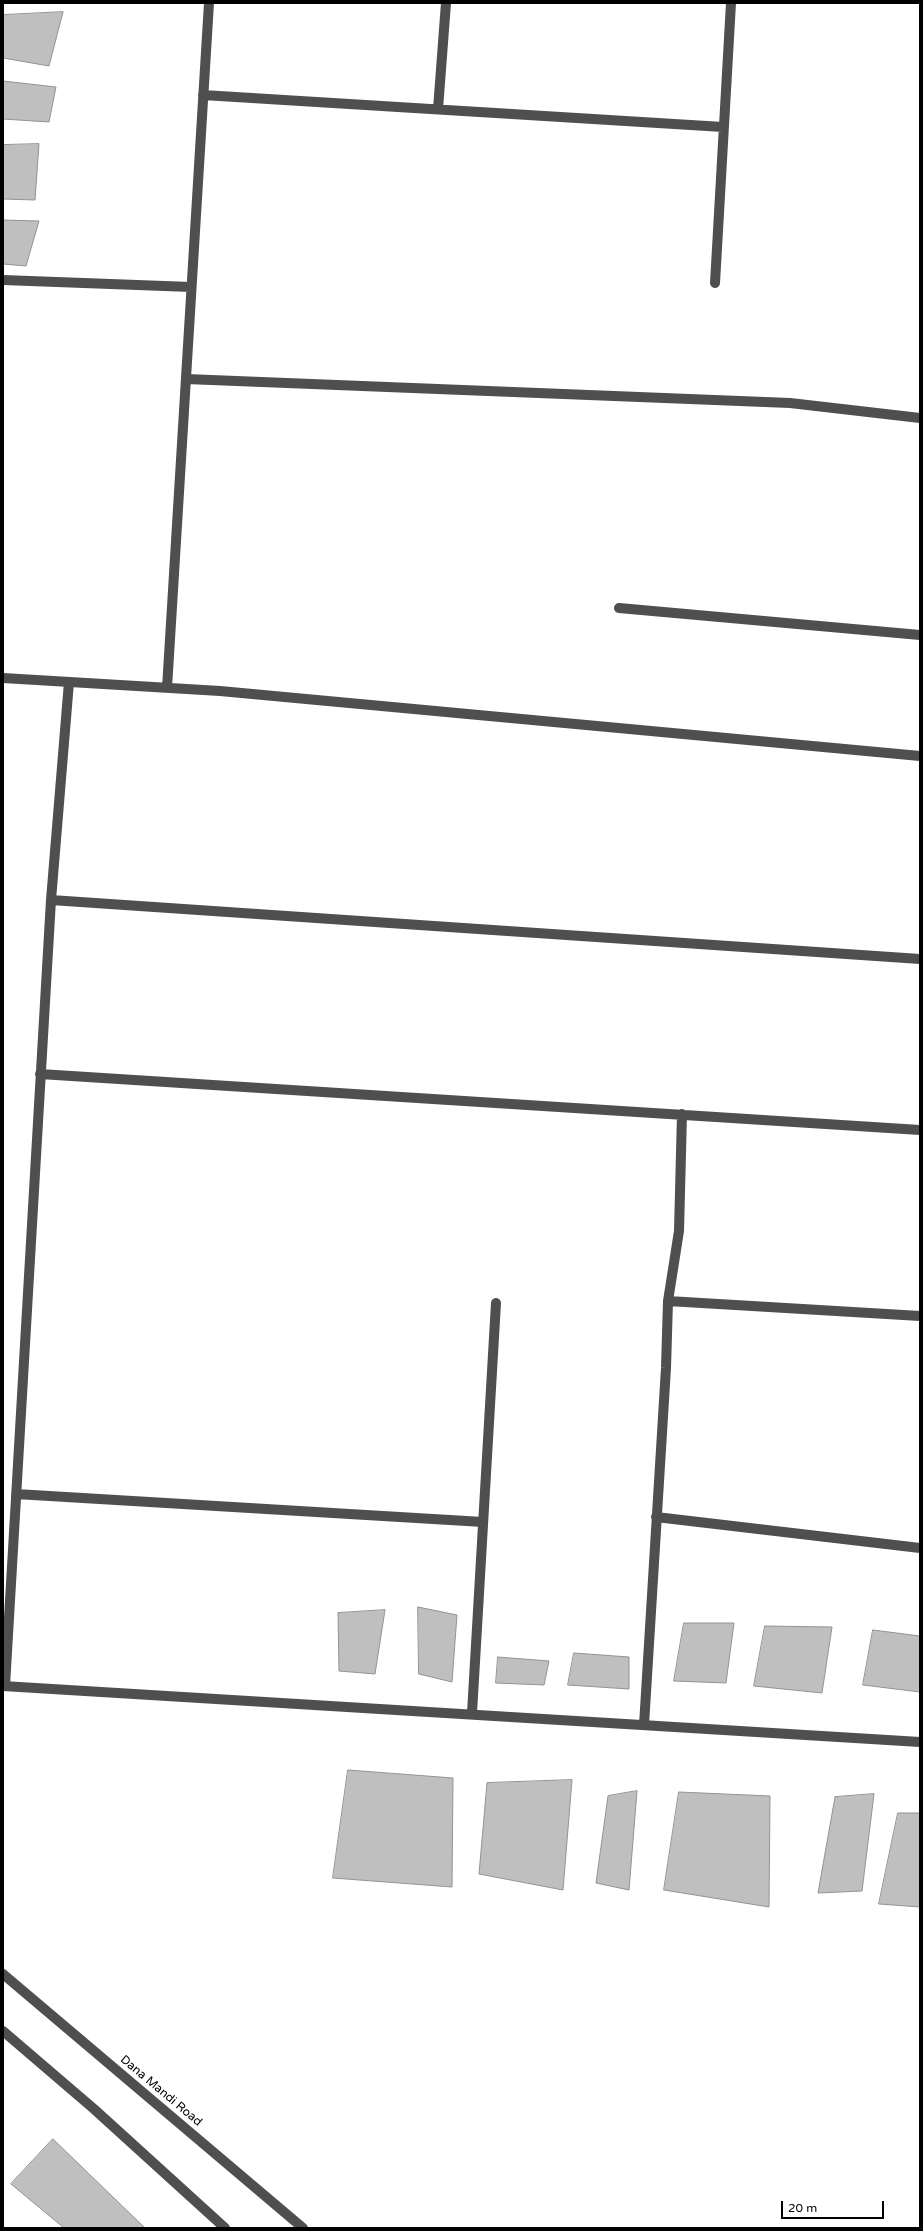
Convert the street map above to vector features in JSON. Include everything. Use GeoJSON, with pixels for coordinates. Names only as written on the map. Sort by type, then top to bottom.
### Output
{"type":"FeatureCollection","features":[{"type":"Feature","properties":{"kind":"street"},"geometry":{"type":"LineString","coordinates":[[167,688],[209,3]]}},
{"type":"Feature","properties":{"kind":"street"},"geometry":{"type":"LineString","coordinates":[[438,109],[446,3]]}},
{"type":"Feature","properties":{"kind":"street"},"geometry":{"type":"LineString","coordinates":[[715,283],[731,3]]}},
{"type":"Feature","properties":{"kind":"street"},"geometry":{"type":"LineString","coordinates":[[203,95],[723,127]]}},
{"type":"Feature","properties":{"kind":"street"},"geometry":{"type":"LineString","coordinates":[[3,280],[192,288]]}},
{"type":"Feature","properties":{"kind":"street"},"geometry":{"type":"LineString","coordinates":[[186,379],[790,403],[920,418]]}},
{"type":"Feature","properties":{"kind":"street"},"geometry":{"type":"LineString","coordinates":[[619,608],[920,635]]}},
{"type":"Feature","properties":{"kind":"street"},"geometry":{"type":"LineString","coordinates":[[3,678],[220,690],[920,756]]}},
{"type":"Feature","properties":{"kind":"street"},"geometry":{"type":"LineString","coordinates":[[69,682],[51,900],[4,1686],[472,1713],[920,1742]]}},
{"type":"Feature","properties":{"kind":"street"},"geometry":{"type":"LineString","coordinates":[[51,900],[920,959]]}},
{"type":"Feature","properties":{"kind":"street"},"geometry":{"type":"LineString","coordinates":[[40,1074],[920,1130]]}},
{"type":"Feature","properties":{"kind":"street"},"geometry":{"type":"LineString","coordinates":[[644,1725],[666,1368],[668,1301],[679,1231],[682,1114]]}},
{"type":"Feature","properties":{"kind":"street"},"geometry":{"type":"LineString","coordinates":[[668,1301],[920,1316]]}},
{"type":"Feature","properties":{"kind":"street"},"geometry":{"type":"LineString","coordinates":[[472,1713],[496,1303]]}},
{"type":"Feature","properties":{"kind":"street"},"geometry":{"type":"LineString","coordinates":[[16,1494],[483,1522]]}},
{"type":"Feature","properties":{"kind":"street"},"geometry":{"type":"LineString","coordinates":[[656,1517],[920,1548]]}},
{"type":"Feature","properties":{"kind":"street","name":"Dana Mandi Road"},"geometry":{"type":"LineString","coordinates":[[3,1974],[303,2228]]}},
{"type":"Feature","properties":{"kind":"street"},"geometry":{"type":"LineString","coordinates":[[3,2031],[94,2109],[225,2228]]}},
{"type":"Feature","properties":{"kind":"building"},"geometry":{"type":"Polygon","coordinates":[[[63,12],[49,66],[3,58],[3,15],[63,12]]]}},
{"type":"Feature","properties":{"kind":"building"},"geometry":{"type":"Polygon","coordinates":[[[3,81],[56,87],[49,122],[3,119],[3,81]]]}},
{"type":"Feature","properties":{"kind":"building"},"geometry":{"type":"Polygon","coordinates":[[[39,144],[35,200],[3,199],[3,145],[39,144]]]}},
{"type":"Feature","properties":{"kind":"building"},"geometry":{"type":"Polygon","coordinates":[[[3,220],[39,221],[26,266],[3,264],[3,220]]]}},
{"type":"Feature","properties":{"kind":"building"},"geometry":{"type":"Polygon","coordinates":[[[418,1607],[457,1615],[452,1682],[419,1674],[418,1607]]]}},
{"type":"Feature","properties":{"kind":"building"},"geometry":{"type":"Polygon","coordinates":[[[385,1610],[375,1674],[339,1671],[338,1613],[385,1610]]]}},
{"type":"Feature","properties":{"kind":"building"},"geometry":{"type":"Polygon","coordinates":[[[684,1623],[734,1623],[726,1683],[674,1681],[684,1623]]]}},
{"type":"Feature","properties":{"kind":"building"},"geometry":{"type":"Polygon","coordinates":[[[765,1626],[832,1627],[822,1693],[754,1686],[765,1626]]]}},
{"type":"Feature","properties":{"kind":"building"},"geometry":{"type":"Polygon","coordinates":[[[873,1630],[920,1636],[920,1692],[863,1685],[873,1630]]]}},
{"type":"Feature","properties":{"kind":"building"},"geometry":{"type":"Polygon","coordinates":[[[574,1653],[629,1657],[629,1689],[568,1685],[574,1653]]]}},
{"type":"Feature","properties":{"kind":"building"},"geometry":{"type":"Polygon","coordinates":[[[498,1657],[549,1661],[544,1685],[496,1683],[498,1657]]]}},
{"type":"Feature","properties":{"kind":"building"},"geometry":{"type":"Polygon","coordinates":[[[348,1770],[453,1778],[452,1887],[333,1878],[348,1770]]]}},
{"type":"Feature","properties":{"kind":"building"},"geometry":{"type":"Polygon","coordinates":[[[572,1780],[563,1890],[479,1874],[487,1783],[572,1780]]]}},
{"type":"Feature","properties":{"kind":"building"},"geometry":{"type":"Polygon","coordinates":[[[637,1791],[629,1890],[596,1883],[608,1796],[637,1791]]]}},
{"type":"Feature","properties":{"kind":"building"},"geometry":{"type":"Polygon","coordinates":[[[679,1792],[770,1796],[769,1907],[664,1890],[679,1792]]]}},
{"type":"Feature","properties":{"kind":"building"},"geometry":{"type":"Polygon","coordinates":[[[874,1794],[862,1891],[818,1893],[835,1797],[874,1794]]]}},
{"type":"Feature","properties":{"kind":"building"},"geometry":{"type":"Polygon","coordinates":[[[898,1813],[920,1813],[920,1907],[879,1904],[898,1813]]]}},
{"type":"Feature","properties":{"kind":"building"},"geometry":{"type":"Polygon","coordinates":[[[53,2139],[145,2228],[64,2228],[11,2184],[53,2139]]]}}]}
